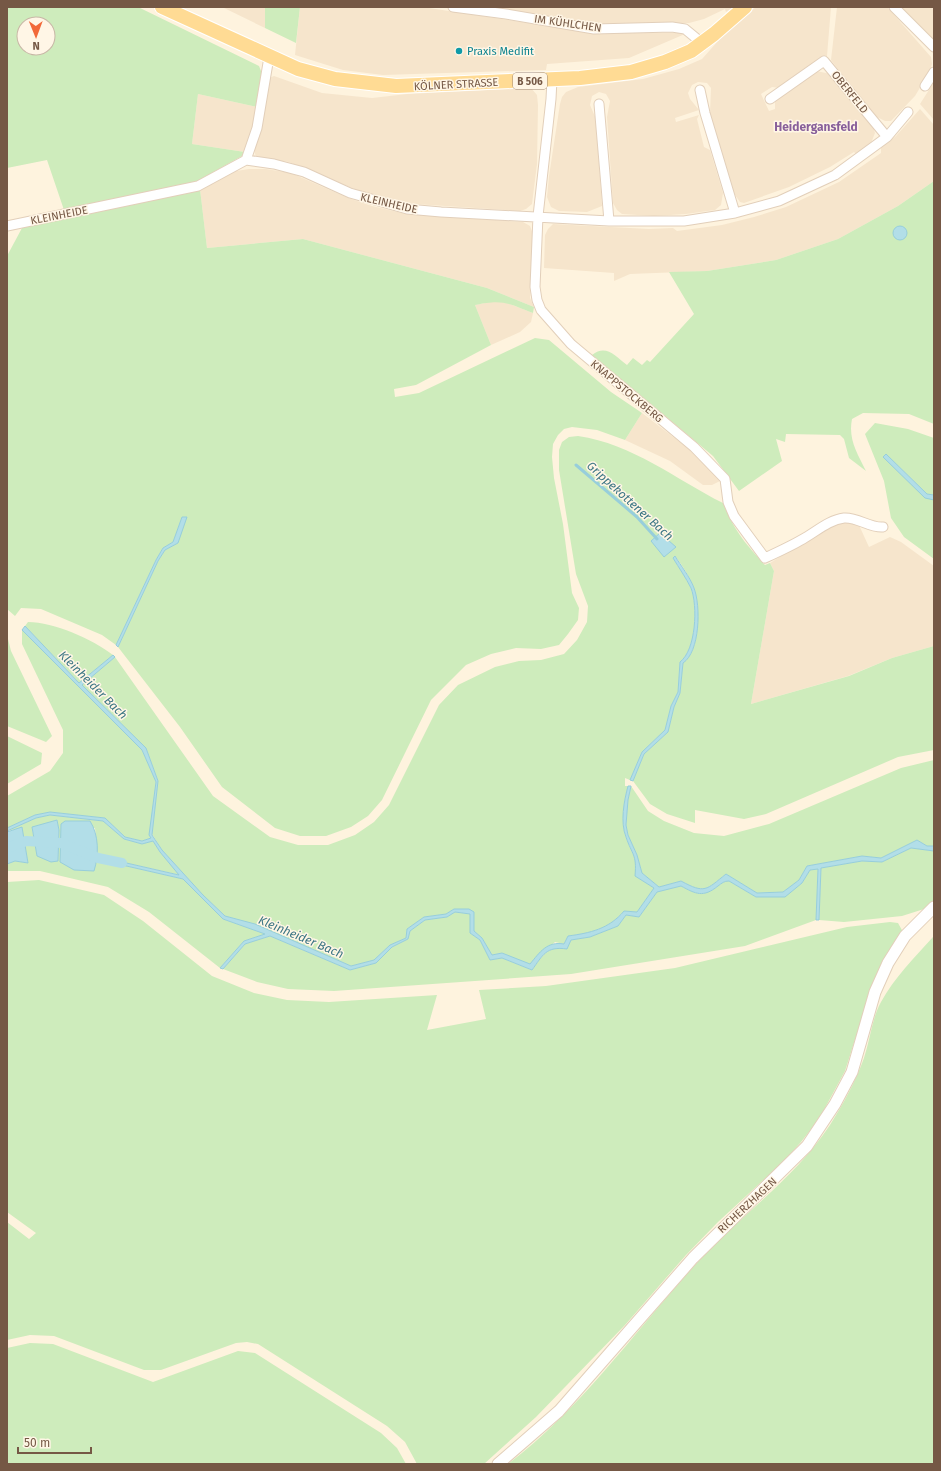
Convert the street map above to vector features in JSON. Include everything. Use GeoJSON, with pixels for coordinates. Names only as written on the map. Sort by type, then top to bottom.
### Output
{"type":"FeatureCollection","features":[{"type":"Feature","properties":{"kind":"main road","name":"KÖLNER STRASSE"},"geometry":{"type":"LineString","coordinates":[[162,7],[269,57],[310,73],[335,79],[396,86],[611,76],[648,68],[679,57],[702,43],[745,7]]}},
{"type":"Feature","properties":{"kind":"street","name":"IM KÜHLCHEN"},"geometry":{"type":"LineString","coordinates":[[453,7],[506,14],[594,29],[672,27],[685,30],[702,43]]}},
{"type":"Feature","properties":{"kind":"street"},"geometry":{"type":"LineString","coordinates":[[894,7],[934,47]]}},
{"type":"Feature","properties":{"kind":"street"},"geometry":{"type":"LineString","coordinates":[[246,160],[257,128],[269,57]]}},
{"type":"Feature","properties":{"kind":"street","name":"OBERFELD"},"geometry":{"type":"LineString","coordinates":[[770,99],[824,61],[887,137]]}},
{"type":"Feature","properties":{"kind":"street"},"geometry":{"type":"LineString","coordinates":[[925,86],[934,72]]}},
{"type":"Feature","properties":{"kind":"street","name":"KNAPPSTOCKBERG"},"geometry":{"type":"LineString","coordinates":[[552,79],[538,216],[535,287],[536,300],[541,310],[571,344],[694,447],[725,479],[728,502],[734,516],[765,558],[804,538],[832,521],[846,518],[857,520],[876,527],[883,527]]}},
{"type":"Feature","properties":{"kind":"street"},"geometry":{"type":"LineString","coordinates":[[700,90],[705,113],[735,213]]}},
{"type":"Feature","properties":{"kind":"street"},"geometry":{"type":"LineString","coordinates":[[599,104],[608,220]]}},
{"type":"Feature","properties":{"kind":"street","name":"KLEINHEIDE"},"geometry":{"type":"LineString","coordinates":[[7,226],[198,186],[246,160],[274,164],[304,172],[350,193],[407,209],[608,220],[684,222],[735,213],[779,201],[835,175],[887,137],[908,112]]}},
{"type":"Feature","properties":{"kind":"street","name":"RICHERZHAGEN"},"geometry":{"type":"LineString","coordinates":[[498,1464],[559,1411],[693,1258],[807,1146],[835,1104],[852,1072],[875,992],[888,962],[905,936],[934,907]]}},
{"type":"Feature","properties":{"kind":"shaded area"},"geometry":{"type":"Polygon","coordinates":[[[222,7],[265,7],[265,28],[222,7]]]}},
{"type":"Feature","properties":{"kind":"shaded area"},"geometry":{"type":"Polygon","coordinates":[[[300,7],[429,8],[595,33],[685,34],[629,58],[547,64],[546,70],[383,75],[343,70],[295,55],[300,7]]]}},
{"type":"Feature","properties":{"kind":"shaded area"},"geometry":{"type":"Polygon","coordinates":[[[489,7],[733,7],[726,12],[725,9],[704,19],[689,23],[583,24],[489,7]]]}},
{"type":"Feature","properties":{"kind":"shaded area"},"geometry":{"type":"Polygon","coordinates":[[[756,7],[831,7],[827,56],[780,88],[772,87],[761,94],[769,111],[775,109],[775,99],[816,71],[831,74],[873,126],[875,133],[871,143],[857,155],[854,152],[830,167],[789,187],[744,203],[740,202],[733,192],[710,113],[711,88],[707,83],[698,82],[692,85],[688,93],[690,99],[699,110],[675,118],[676,122],[699,115],[697,119],[704,147],[710,150],[723,193],[721,205],[715,210],[686,214],[654,216],[622,214],[617,210],[613,203],[607,117],[610,101],[606,94],[599,92],[592,96],[590,105],[596,119],[602,206],[587,212],[559,211],[551,207],[547,197],[549,176],[560,104],[562,97],[566,92],[578,87],[643,79],[679,69],[702,59],[726,32],[756,7]]]}},
{"type":"Feature","properties":{"kind":"shaded area"},"geometry":{"type":"Polygon","coordinates":[[[837,7],[888,8],[931,57],[932,64],[930,71],[915,96],[891,121],[885,121],[877,117],[855,92],[831,60],[837,7]]]}},
{"type":"Feature","properties":{"kind":"shaded area"},"geometry":{"type":"Polygon","coordinates":[[[899,7],[934,7],[934,45],[899,7]]]}},
{"type":"Feature","properties":{"kind":"shaded area"},"geometry":{"type":"Polygon","coordinates":[[[274,76],[322,93],[372,98],[407,94],[531,88],[537,95],[538,105],[537,164],[532,204],[526,209],[520,211],[415,204],[396,201],[362,192],[289,162],[256,157],[254,150],[260,129],[269,78],[274,76]]]}},
{"type":"Feature","properties":{"kind":"shaded area"},"geometry":{"type":"Polygon","coordinates":[[[934,82],[934,120],[920,104],[934,82]]]}},
{"type":"Feature","properties":{"kind":"shaded area"},"geometry":{"type":"Polygon","coordinates":[[[198,94],[257,107],[254,128],[245,152],[192,144],[198,94]]]}},
{"type":"Feature","properties":{"kind":"shaded area"},"geometry":{"type":"Polygon","coordinates":[[[920,109],[934,125],[934,181],[898,206],[838,239],[776,260],[707,271],[630,274],[614,281],[614,273],[544,268],[545,235],[553,224],[649,229],[673,228],[677,231],[722,225],[786,207],[839,182],[881,153],[881,148],[896,136],[920,109]]]}},
{"type":"Feature","properties":{"kind":"shaded area"},"geometry":{"type":"Polygon","coordinates":[[[249,169],[266,169],[291,173],[348,198],[372,206],[406,214],[523,222],[530,226],[533,234],[530,298],[534,307],[487,288],[303,239],[207,248],[200,189],[230,172],[249,169]]]}},
{"type":"Feature","properties":{"kind":"shaded area"},"geometry":{"type":"Polygon","coordinates":[[[495,301],[505,302],[533,313],[531,322],[520,332],[491,345],[475,305],[495,301]]]}},
{"type":"Feature","properties":{"kind":"shaded area"},"geometry":{"type":"Polygon","coordinates":[[[642,413],[707,463],[722,480],[712,485],[703,485],[670,461],[625,440],[642,413]]]}},
{"type":"Feature","properties":{"kind":"shaded area"},"geometry":{"type":"Polygon","coordinates":[[[845,522],[858,523],[869,547],[890,537],[901,542],[934,566],[934,646],[892,658],[848,676],[751,704],[774,571],[770,563],[832,525],[845,522]]]}},
{"type":"Feature","properties":{"kind":"green space"},"geometry":{"type":"Polygon","coordinates":[[[7,7],[138,7],[259,66],[263,76],[257,107],[198,94],[192,144],[245,152],[242,156],[192,184],[64,210],[47,160],[7,168],[7,7]]]}},
{"type":"Feature","properties":{"kind":"green space"},"geometry":{"type":"Polygon","coordinates":[[[265,7],[300,7],[296,43],[265,28],[265,7]]]}},
{"type":"Feature","properties":{"kind":"green space"},"geometry":{"type":"Polygon","coordinates":[[[934,181],[934,424],[909,414],[863,413],[852,419],[852,439],[866,471],[849,458],[844,439],[840,435],[786,434],[785,442],[776,439],[782,461],[739,491],[713,456],[592,355],[602,351],[610,352],[627,365],[633,358],[642,365],[647,360],[650,362],[694,314],[669,272],[707,271],[776,260],[838,239],[898,206],[934,181]]]}},
{"type":"Feature","properties":{"kind":"green space"},"geometry":{"type":"Polygon","coordinates":[[[200,189],[207,248],[303,239],[487,288],[534,307],[533,313],[499,302],[475,305],[491,345],[416,385],[394,389],[395,397],[419,393],[535,338],[549,340],[611,392],[642,413],[625,440],[597,430],[572,427],[564,429],[558,435],[553,444],[552,457],[554,478],[563,524],[572,593],[579,608],[578,620],[568,634],[559,645],[541,649],[516,648],[491,654],[466,665],[431,700],[382,800],[368,816],[351,827],[326,836],[300,836],[275,828],[222,787],[180,727],[118,647],[158,561],[165,550],[178,543],[182,517],[173,542],[163,548],[156,560],[116,645],[102,635],[41,609],[21,608],[15,616],[7,609],[7,256],[22,228],[200,189]]]}},
{"type":"Feature","properties":{"kind":"green space"},"geometry":{"type":"Polygon","coordinates":[[[875,423],[908,429],[934,438],[934,495],[927,494],[886,454],[883,457],[934,500],[934,559],[904,537],[891,518],[884,481],[865,434],[875,423]]]}},
{"type":"Feature","properties":{"kind":"green space"},"geometry":{"type":"Polygon","coordinates":[[[578,436],[617,446],[635,454],[723,503],[736,530],[746,543],[765,565],[770,563],[774,571],[751,704],[849,676],[892,658],[934,646],[934,750],[898,757],[766,814],[744,819],[695,810],[695,823],[667,814],[650,804],[633,781],[644,754],[668,732],[674,707],[680,693],[683,663],[689,657],[693,649],[698,628],[698,606],[694,588],[686,571],[675,556],[673,558],[691,588],[695,616],[694,627],[689,648],[680,662],[678,692],[671,706],[665,730],[642,752],[630,780],[625,778],[625,786],[628,786],[624,805],[624,831],[635,859],[636,876],[654,888],[637,912],[624,911],[612,922],[599,929],[568,936],[564,944],[555,942],[530,965],[502,953],[492,955],[482,938],[474,931],[474,912],[454,909],[446,914],[424,917],[407,929],[406,938],[390,945],[374,960],[351,966],[255,925],[225,916],[203,895],[162,850],[152,834],[158,781],[146,748],[82,685],[115,657],[213,796],[270,837],[298,845],[328,845],[355,835],[374,822],[389,805],[439,705],[458,685],[495,667],[519,661],[541,660],[564,654],[577,640],[587,622],[588,606],[576,574],[559,470],[559,450],[562,442],[569,437],[578,436]]]}},
{"type":"Feature","properties":{"kind":"green space"},"geometry":{"type":"Polygon","coordinates":[[[28,622],[49,625],[72,632],[95,643],[113,655],[79,683],[25,626],[28,622]]]}},
{"type":"Feature","properties":{"kind":"green space"},"geometry":{"type":"Polygon","coordinates":[[[22,630],[142,750],[156,782],[150,835],[151,838],[142,841],[125,837],[105,818],[50,812],[35,815],[7,828],[7,796],[50,771],[63,753],[63,730],[22,644],[22,630]]]}},
{"type":"Feature","properties":{"kind":"green space"},"geometry":{"type":"Polygon","coordinates":[[[7,635],[11,651],[52,736],[46,742],[7,726],[7,635]]]}},
{"type":"Feature","properties":{"kind":"green space"},"geometry":{"type":"Polygon","coordinates":[[[7,736],[42,753],[41,764],[7,784],[7,736]]]}},
{"type":"Feature","properties":{"kind":"green space"},"geometry":{"type":"Polygon","coordinates":[[[934,760],[934,846],[927,846],[917,840],[881,858],[862,856],[807,866],[799,880],[783,892],[757,893],[726,874],[709,887],[701,889],[695,888],[681,881],[659,887],[642,873],[637,855],[628,835],[626,825],[631,786],[648,811],[664,821],[694,833],[724,836],[769,824],[901,768],[934,760]]]}},
{"type":"Feature","properties":{"kind":"green space"},"geometry":{"type":"Polygon","coordinates":[[[50,815],[103,821],[124,839],[142,844],[153,841],[160,852],[180,875],[109,859],[109,862],[183,879],[223,919],[266,934],[244,941],[220,968],[149,912],[108,887],[40,871],[7,871],[7,864],[15,861],[28,863],[22,828],[7,831],[36,818],[50,815]],[[57,820],[32,828],[37,856],[58,861],[59,830],[57,820]],[[61,824],[98,858],[95,828],[61,824]]]}},
{"type":"Feature","properties":{"kind":"green space"},"geometry":{"type":"Polygon","coordinates":[[[911,848],[934,851],[934,901],[924,909],[902,916],[844,922],[819,920],[821,868],[862,861],[882,862],[911,848]]]}},
{"type":"Feature","properties":{"kind":"green space"},"geometry":{"type":"Polygon","coordinates":[[[818,869],[816,920],[745,946],[571,974],[334,991],[288,989],[257,982],[223,969],[245,944],[270,936],[350,970],[376,963],[392,947],[408,939],[410,931],[425,920],[447,917],[455,912],[470,914],[470,933],[480,940],[490,960],[502,958],[532,970],[550,950],[560,948],[566,949],[571,940],[590,937],[618,926],[626,915],[639,917],[657,892],[681,886],[700,894],[713,890],[723,882],[729,881],[756,897],[784,897],[802,883],[810,870],[818,869]]]}},
{"type":"Feature","properties":{"kind":"green space"},"geometry":{"type":"Polygon","coordinates":[[[39,880],[104,895],[143,921],[212,976],[254,993],[287,1000],[329,1002],[437,995],[427,1030],[486,1019],[479,990],[546,986],[675,968],[847,927],[890,922],[898,923],[903,932],[883,960],[873,983],[845,1071],[819,1119],[783,1162],[718,1222],[686,1255],[625,1325],[536,1417],[484,1464],[417,1464],[405,1442],[387,1426],[258,1344],[247,1342],[236,1343],[161,1370],[144,1370],[54,1336],[30,1335],[7,1340],[7,1222],[29,1239],[36,1233],[7,1212],[7,882],[39,880]]]}},
{"type":"Feature","properties":{"kind":"green space"},"geometry":{"type":"Polygon","coordinates":[[[933,937],[934,1464],[508,1464],[563,1416],[708,1251],[788,1176],[817,1143],[835,1117],[857,1075],[864,1058],[875,1015],[886,993],[898,976],[933,937]]]}},
{"type":"Feature","properties":{"kind":"green space"},"geometry":{"type":"Polygon","coordinates":[[[30,1343],[53,1344],[153,1382],[238,1351],[255,1353],[381,1433],[397,1448],[406,1464],[7,1464],[7,1348],[30,1343]]]}},
{"type":"Feature","properties":{"kind":"water"},"geometry":{"type":"Polygon","coordinates":[[[900,226],[905,228],[907,233],[905,238],[900,240],[895,238],[893,233],[895,228],[900,226]]]}},
{"type":"Feature","properties":{"kind":"water"},"geometry":{"type":"Polygon","coordinates":[[[886,454],[927,494],[934,495],[934,500],[925,498],[883,457],[886,454]]]}},
{"type":"Feature","properties":{"kind":"water"},"geometry":{"type":"Polygon","coordinates":[[[182,517],[187,517],[178,543],[165,550],[158,561],[118,647],[116,645],[156,560],[163,548],[173,542],[182,517]]]}},
{"type":"Feature","properties":{"kind":"water"},"geometry":{"type":"Polygon","coordinates":[[[660,533],[676,547],[664,557],[651,541],[660,533]]]}},
{"type":"Feature","properties":{"kind":"water"},"geometry":{"type":"Polygon","coordinates":[[[675,556],[694,588],[698,606],[698,628],[696,639],[689,657],[683,663],[680,693],[674,707],[668,732],[644,754],[633,781],[630,780],[642,752],[665,730],[671,706],[678,692],[680,662],[689,648],[692,638],[695,616],[693,596],[689,584],[673,558],[675,556]]]}},
{"type":"Feature","properties":{"kind":"water"},"geometry":{"type":"Polygon","coordinates":[[[25,626],[79,683],[113,655],[115,657],[82,685],[146,748],[158,781],[152,835],[162,850],[203,895],[225,916],[255,924],[351,966],[374,960],[390,945],[406,938],[407,929],[424,917],[446,914],[454,909],[469,909],[474,912],[474,931],[482,938],[492,955],[502,953],[530,964],[544,948],[553,944],[564,944],[568,936],[599,929],[612,922],[624,911],[637,912],[654,888],[635,876],[635,859],[623,825],[624,805],[628,786],[631,786],[626,825],[628,835],[637,855],[642,873],[659,887],[681,881],[695,888],[701,889],[714,884],[726,874],[757,893],[783,892],[799,880],[807,866],[862,856],[881,858],[917,840],[927,846],[934,846],[934,851],[911,848],[882,862],[862,861],[821,868],[819,920],[816,920],[818,869],[810,870],[802,883],[785,897],[756,897],[729,881],[723,882],[713,890],[700,894],[681,886],[657,892],[639,917],[626,915],[618,926],[590,937],[571,940],[567,949],[560,948],[550,950],[542,956],[532,970],[502,958],[490,960],[480,940],[470,933],[470,914],[455,912],[447,917],[425,920],[410,931],[408,939],[392,947],[376,963],[350,970],[270,936],[245,944],[223,969],[220,968],[244,941],[265,934],[223,919],[183,879],[109,862],[109,859],[179,875],[153,841],[142,844],[124,839],[103,821],[50,815],[36,818],[7,831],[7,828],[35,815],[50,812],[105,818],[125,837],[142,841],[151,838],[149,835],[156,782],[142,750],[22,630],[25,626]]]}},
{"type":"Feature","properties":{"kind":"water"},"geometry":{"type":"Polygon","coordinates":[[[57,820],[59,830],[58,861],[51,862],[37,856],[32,827],[57,820]]]}},
{"type":"Feature","properties":{"kind":"water"},"geometry":{"type":"Polygon","coordinates":[[[65,821],[90,821],[97,839],[97,858],[94,871],[74,870],[60,862],[61,824],[65,821]]]}},
{"type":"Feature","properties":{"kind":"water"},"geometry":{"type":"Polygon","coordinates":[[[22,827],[28,863],[15,861],[7,864],[7,832],[22,827]]]}},
{"type":"Feature","properties":{"kind":"waterway","name":"Grippekottener Bach"},"geometry":{"type":"LineString","coordinates":[[576,465],[637,517],[657,539]]}},
{"type":"Feature","properties":{"kind":"waterway"},"geometry":{"type":"LineString","coordinates":[[7,848],[26,841],[61,843],[98,858],[122,863]]}},
{"type":"Feature","properties":{"kind":"place","name":"Praxis Medifit"},"geometry":{"type":"Point","coordinates":[459,51]}},
{"type":"Feature","properties":{"kind":"district","name":"Heidergansfeld"},"geometry":{"type":"Point","coordinates":[816,127]}},
{"type":"Feature","properties":{"kind":"water label","name":"Kleinheider Bach"},"geometry":{"type":"Point","coordinates":[93,685]}},
{"type":"Feature","properties":{"kind":"water label","name":"Kleinheider Bach"},"geometry":{"type":"Point","coordinates":[301,937]}}]}
